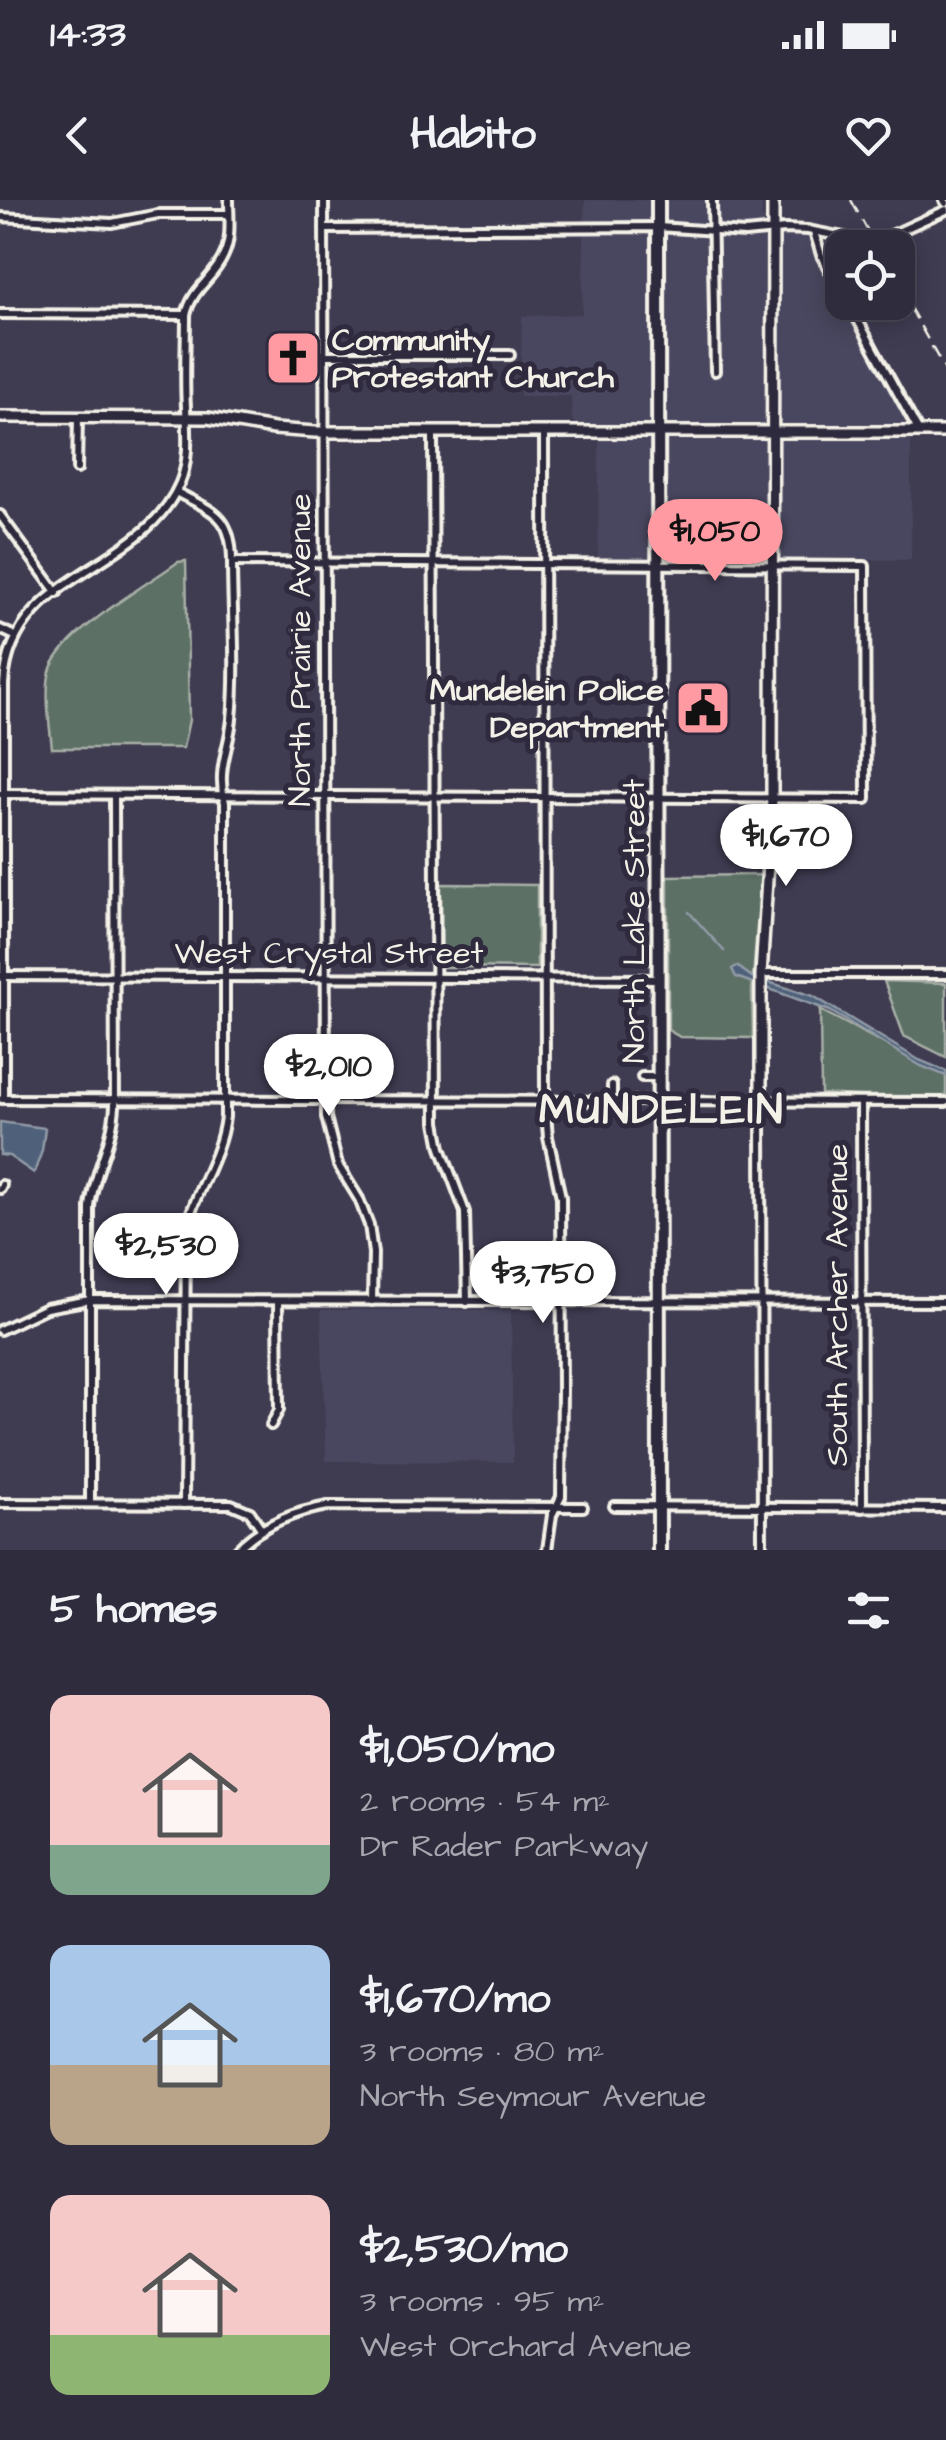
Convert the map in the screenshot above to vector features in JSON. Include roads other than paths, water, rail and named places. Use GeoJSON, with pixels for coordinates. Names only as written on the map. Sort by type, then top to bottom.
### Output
{"type":"FeatureCollection","features":[{"type":"Feature","properties":{"kind":"main road","name":"North Lake Street"},"geometry":{"type":"LineString","coordinates":[[658,200],[659,1550]]}},
{"type":"Feature","properties":{"kind":"street"},"geometry":{"type":"LineString","coordinates":[[228,200],[224,256],[194,293],[186,315],[186,460],[176,492],[148,526],[34,610],[15,636],[5,669],[2,1099],[946,1102]]}},
{"type":"Feature","properties":{"kind":"street","name":"North Prairie Avenue"},"geometry":{"type":"LineString","coordinates":[[324,200],[326,1100],[334,1154],[369,1225],[372,1302]]}},
{"type":"Feature","properties":{"kind":"street"},"geometry":{"type":"LineString","coordinates":[[712,200],[715,371]]}},
{"type":"Feature","properties":{"kind":"street"},"geometry":{"type":"LineString","coordinates":[[762,1550],[761,975],[772,800],[772,200]]}},
{"type":"Feature","properties":{"kind":"street"},"geometry":{"type":"LineString","coordinates":[[324,230],[658,227],[813,231],[864,241],[887,237],[945,204]]}},
{"type":"Feature","properties":{"kind":"street"},"geometry":{"type":"LineString","coordinates":[[0,217],[112,223],[158,214],[229,214]]}},
{"type":"Feature","properties":{"kind":"street"},"geometry":{"type":"LineString","coordinates":[[813,231],[825,261]]}},
{"type":"Feature","properties":{"kind":"street"},"geometry":{"type":"LineString","coordinates":[[0,314],[186,315]]}},
{"type":"Feature","properties":{"kind":"street"},"geometry":{"type":"LineString","coordinates":[[858,320],[919,432]]}},
{"type":"Feature","properties":{"kind":"street"},"geometry":{"type":"LineString","coordinates":[[324,356],[510,355]]}},
{"type":"Feature","properties":{"kind":"street"},"geometry":{"type":"LineString","coordinates":[[0,417],[224,418],[294,431],[324,432],[946,432]]}},
{"type":"Feature","properties":{"kind":"street"},"geometry":{"type":"LineString","coordinates":[[77,469],[78,417]]}},
{"type":"Feature","properties":{"kind":"street"},"geometry":{"type":"LineString","coordinates":[[433,431],[436,1101],[441,1148],[465,1212],[467,1302]]}},
{"type":"Feature","properties":{"kind":"street"},"geometry":{"type":"LineString","coordinates":[[544,431],[546,1102],[548,1137],[560,1198],[561,1302],[561,1497],[549,1529],[547,1550]]}},
{"type":"Feature","properties":{"kind":"street"},"geometry":{"type":"LineString","coordinates":[[176,492],[224,521],[229,530],[232,562],[232,721],[223,756],[226,1100],[220,1148],[186,1228],[184,1504]]}},
{"type":"Feature","properties":{"kind":"street"},"geometry":{"type":"LineString","coordinates":[[0,515],[57,592]]}},
{"type":"Feature","properties":{"kind":"street"},"geometry":{"type":"LineString","coordinates":[[2,794],[866,799],[865,566],[232,562]]}},
{"type":"Feature","properties":{"kind":"street"},"geometry":{"type":"LineString","coordinates":[[0,629],[15,636]]}},
{"type":"Feature","properties":{"kind":"street"},"geometry":{"type":"LineString","coordinates":[[90,1503],[91,1196],[114,1126],[115,1100],[114,795]]}},
{"type":"Feature","properties":{"kind":"street"},"geometry":{"type":"LineString","coordinates":[[761,975],[946,974]]}},
{"type":"Feature","properties":{"kind":"street","name":"West Crystal Street"},"geometry":{"type":"LineString","coordinates":[[2,976],[658,979]]}},
{"type":"Feature","properties":{"kind":"street"},"geometry":{"type":"LineString","coordinates":[[610,978],[610,991]]}},
{"type":"Feature","properties":{"kind":"street"},"geometry":{"type":"LineString","coordinates":[[639,978],[639,991]]}},
{"type":"Feature","properties":{"kind":"street"},"geometry":{"type":"LineString","coordinates":[[642,1077],[659,1078]]}},
{"type":"Feature","properties":{"kind":"street"},"geometry":{"type":"LineString","coordinates":[[612,1085],[612,1102]]}},
{"type":"Feature","properties":{"kind":"street","name":"South Archer Avenue"},"geometry":{"type":"LineString","coordinates":[[862,1102],[862,1508]]}},
{"type":"Feature","properties":{"kind":"street"},"geometry":{"type":"LineString","coordinates":[[0,1330],[46,1308],[90,1300],[946,1302]]}},
{"type":"Feature","properties":{"kind":"street"},"geometry":{"type":"LineString","coordinates":[[271,1425],[278,1410],[278,1301]]}},
{"type":"Feature","properties":{"kind":"street"},"geometry":{"type":"LineString","coordinates":[[0,1503],[240,1506],[250,1512],[262,1530]]}},
{"type":"Feature","properties":{"kind":"street"},"geometry":{"type":"LineString","coordinates":[[237,1550],[285,1517],[328,1506],[583,1508]]}},
{"type":"Feature","properties":{"kind":"street"},"geometry":{"type":"LineString","coordinates":[[614,1506],[946,1508]]}},
{"type":"Feature","properties":{"kind":"water"},"geometry":{"type":"Polygon","coordinates":[[[737,966],[752,977],[813,996],[919,1060],[946,1071],[946,1076],[921,1066],[830,1011],[736,977],[732,969],[737,966]]]}},
{"type":"Feature","properties":{"kind":"water"},"geometry":{"type":"Polygon","coordinates":[[[0,1122],[45,1128],[34,1173],[9,1156],[0,1155],[0,1122]]]}},
{"type":"Feature","properties":{"kind":"waterway"},"geometry":{"type":"LineString","coordinates":[[689,912],[724,951]]}},
{"type":"Feature","properties":{"kind":"railway"},"geometry":{"type":"LineString","coordinates":[[851,200],[867,230]]}},
{"type":"Feature","properties":{"kind":"railway"},"geometry":{"type":"LineString","coordinates":[[915,316],[946,372]]}},
{"type":"Feature","properties":{"kind":"place","name":"Community Protestant Church"},"geometry":{"type":"Point","coordinates":[293,358]}},
{"type":"Feature","properties":{"kind":"place","name":"Mundelein Police Department"},"geometry":{"type":"Point","coordinates":[703,708]}},
{"type":"Feature","properties":{"kind":"district","name":"MUNDELEIN"},"geometry":{"type":"Point","coordinates":[662,1111]}}]}
